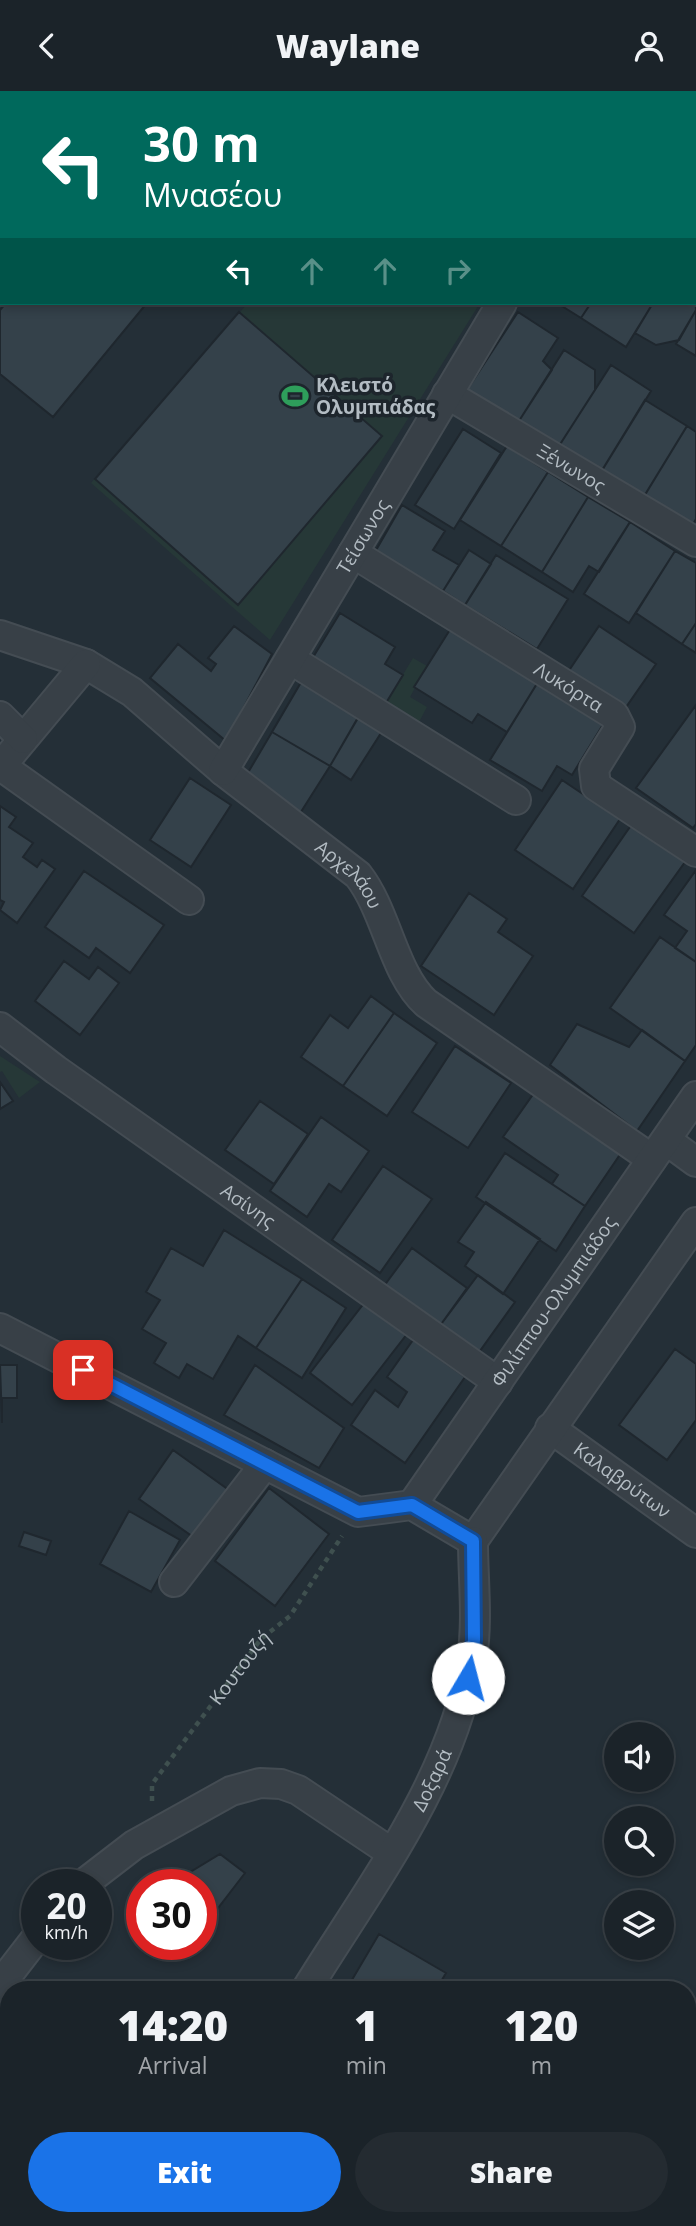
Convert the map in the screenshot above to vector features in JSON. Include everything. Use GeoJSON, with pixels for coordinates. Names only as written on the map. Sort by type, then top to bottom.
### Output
{"type":"FeatureCollection","features":[{"type":"Feature","properties":{"kind":"street","name":"Τείσωνος"},"geometry":{"type":"LineString","coordinates":[[223,771],[501,305]]}},
{"type":"Feature","properties":{"kind":"street","name":"Ξένωνος"},"geometry":{"type":"LineString","coordinates":[[447,394],[696,542]]}},
{"type":"Feature","properties":{"kind":"street","name":"Λυκόρτα"},"geometry":{"type":"LineString","coordinates":[[353,553],[614,715],[620,727],[594,769],[596,786],[696,852]]}},
{"type":"Feature","properties":{"kind":"street","name":"Αρχελάου"},"geometry":{"type":"LineString","coordinates":[[0,635],[86,664],[132,691],[223,771],[358,875],[368,887],[408,980],[416,994],[426,1003],[659,1150],[696,1162]]}},
{"type":"Feature","properties":{"kind":"street"},"geometry":{"type":"LineString","coordinates":[[290,659],[516,800]]}},
{"type":"Feature","properties":{"kind":"street"},"geometry":{"type":"LineString","coordinates":[[86,664],[1,766],[189,900]]}},
{"type":"Feature","properties":{"kind":"street"},"geometry":{"type":"LineString","coordinates":[[0,716],[23,739]]}},
{"type":"Feature","properties":{"kind":"street","name":"Ασίνης"},"geometry":{"type":"LineString","coordinates":[[0,1027],[56,1070],[498,1382]]}},
{"type":"Feature","properties":{"kind":"street","name":"Φιλίππου-Ολυμπιάδος"},"geometry":{"type":"LineString","coordinates":[[412,1505],[696,1096]]}},
{"type":"Feature","properties":{"kind":"street"},"geometry":{"type":"LineString","coordinates":[[0,1328],[358,1512],[412,1505],[473,1541],[696,1222]]}},
{"type":"Feature","properties":{"kind":"street","name":"Καλαβρύτων"},"geometry":{"type":"LineString","coordinates":[[550,1428],[696,1533]]}},
{"type":"Feature","properties":{"kind":"street"},"geometry":{"type":"LineString","coordinates":[[174,1582],[265,1464]]}},
{"type":"Feature","properties":{"kind":"street","name":"Δοξαρά"},"geometry":{"type":"LineString","coordinates":[[312,1981],[429,1787],[448,1744],[468,1678],[474,1640],[473,1541]]}},
{"type":"Feature","properties":{"kind":"street"},"geometry":{"type":"LineString","coordinates":[[104,1869],[150,1835],[231,1791],[252,1784],[281,1784],[307,1796],[391,1853]]}},
{"type":"Feature","properties":{"kind":"street"},"geometry":{"type":"LineString","coordinates":[[3,1981],[21,1958]]}},
{"type":"Feature","properties":{"kind":"path","name":"Κουτουζή"},"geometry":{"type":"LineString","coordinates":[[150,1835],[152,1784],[261,1639],[290,1615],[358,1512]]}},
{"type":"Feature","properties":{"kind":"shaded area","name":"Κλειστό Ολυμπιάδας"},"geometry":{"type":"Polygon","coordinates":[[[246,305],[479,305],[270,640],[91,483],[246,305]]]}},
{"type":"Feature","properties":{"kind":"shaded area"},"geometry":{"type":"Polygon","coordinates":[[[413,658],[427,666],[410,697],[427,707],[419,722],[386,703],[413,658]]]}},
{"type":"Feature","properties":{"kind":"shaded area"},"geometry":{"type":"Polygon","coordinates":[[[0,1056],[40,1082],[19,1098],[2,1071],[0,1072],[0,1056]]]}},
{"type":"Feature","properties":{"kind":"building"},"geometry":{"type":"Polygon","coordinates":[[[4,305],[145,305],[53,417],[0,374],[0,310],[4,305]]]}},
{"type":"Feature","properties":{"kind":"building"},"geometry":{"type":"Polygon","coordinates":[[[560,305],[590,305],[581,318],[560,305]]]}},
{"type":"Feature","properties":{"kind":"building"},"geometry":{"type":"Polygon","coordinates":[[[590,305],[652,305],[626,347],[581,318],[590,305]]]}},
{"type":"Feature","properties":{"kind":"building"},"geometry":{"type":"Polygon","coordinates":[[[652,305],[696,305],[696,310],[679,340],[656,345],[635,333],[652,305]]]}},
{"type":"Feature","properties":{"kind":"building"},"geometry":{"type":"Polygon","coordinates":[[[696,310],[696,356],[676,344],[696,310]]]}},
{"type":"Feature","properties":{"kind":"building","name":"Κλειστό Ολυμπιάδας"},"geometry":{"type":"Polygon","coordinates":[[[239,312],[382,436],[238,605],[95,479],[239,312]]]}},
{"type":"Feature","properties":{"kind":"building"},"geometry":{"type":"Polygon","coordinates":[[[518,312],[558,338],[543,361],[552,370],[519,421],[467,390],[518,312]]]}},
{"type":"Feature","properties":{"kind":"building"},"geometry":{"type":"Polygon","coordinates":[[[564,350],[595,370],[595,390],[559,446],[519,421],[564,350]]]}},
{"type":"Feature","properties":{"kind":"building"},"geometry":{"type":"Polygon","coordinates":[[[611,365],[651,391],[601,472],[559,446],[611,365]]]}},
{"type":"Feature","properties":{"kind":"building"},"geometry":{"type":"Polygon","coordinates":[[[645,400],[687,426],[643,498],[601,472],[645,400]]]}},
{"type":"Feature","properties":{"kind":"building"},"geometry":{"type":"Polygon","coordinates":[[[687,426],[696,432],[696,519],[691,528],[643,498],[687,426]]]}},
{"type":"Feature","properties":{"kind":"building"},"geometry":{"type":"Polygon","coordinates":[[[463,429],[501,453],[454,529],[415,505],[463,429]]]}},
{"type":"Feature","properties":{"kind":"building"},"geometry":{"type":"Polygon","coordinates":[[[507,446],[548,472],[501,546],[460,520],[507,446]]]}},
{"type":"Feature","properties":{"kind":"building"},"geometry":{"type":"Polygon","coordinates":[[[548,472],[588,497],[542,572],[501,546],[548,472]]]}},
{"type":"Feature","properties":{"kind":"building"},"geometry":{"type":"Polygon","coordinates":[[[588,497],[630,522],[599,572],[589,566],[573,592],[542,572],[588,497]]]}},
{"type":"Feature","properties":{"kind":"building"},"geometry":{"type":"Polygon","coordinates":[[[402,505],[445,531],[433,550],[459,565],[443,591],[375,552],[402,505]]]}},
{"type":"Feature","properties":{"kind":"building"},"geometry":{"type":"Polygon","coordinates":[[[630,522],[675,551],[629,623],[584,594],[630,522]]]}},
{"type":"Feature","properties":{"kind":"building"},"geometry":{"type":"Polygon","coordinates":[[[469,550],[491,564],[465,605],[443,591],[469,550]]]}},
{"type":"Feature","properties":{"kind":"building"},"geometry":{"type":"Polygon","coordinates":[[[675,551],[696,563],[696,623],[682,644],[636,613],[675,551]]]}},
{"type":"Feature","properties":{"kind":"building"},"geometry":{"type":"Polygon","coordinates":[[[496,555],[568,599],[537,649],[465,605],[496,555]]]}},
{"type":"Feature","properties":{"kind":"building"},"geometry":{"type":"Polygon","coordinates":[[[340,613],[395,647],[385,664],[403,675],[386,703],[312,659],[340,613]]]}},
{"type":"Feature","properties":{"kind":"building"},"geometry":{"type":"Polygon","coordinates":[[[696,623],[696,653],[682,644],[696,623]]]}},
{"type":"Feature","properties":{"kind":"building"},"geometry":{"type":"Polygon","coordinates":[[[234,626],[272,654],[226,741],[150,678],[178,644],[211,671],[216,664],[208,658],[234,626]]]}},
{"type":"Feature","properties":{"kind":"building"},"geometry":{"type":"Polygon","coordinates":[[[599,626],[656,664],[624,710],[568,672],[599,626]]]}},
{"type":"Feature","properties":{"kind":"building"},"geometry":{"type":"Polygon","coordinates":[[[451,628],[538,682],[507,732],[478,714],[472,723],[414,687],[451,628]]]}},
{"type":"Feature","properties":{"kind":"building"},"geometry":{"type":"Polygon","coordinates":[[[303,679],[360,714],[330,766],[272,732],[303,679]]]}},
{"type":"Feature","properties":{"kind":"building"},"geometry":{"type":"Polygon","coordinates":[[[538,682],[604,723],[572,775],[557,766],[542,791],[490,760],[538,682]]]}},
{"type":"Feature","properties":{"kind":"building"},"geometry":{"type":"Polygon","coordinates":[[[696,705],[696,824],[693,828],[636,788],[696,705]]]}},
{"type":"Feature","properties":{"kind":"building"},"geometry":{"type":"Polygon","coordinates":[[[358,718],[381,733],[351,780],[330,766],[358,718]]]}},
{"type":"Feature","properties":{"kind":"building"},"geometry":{"type":"Polygon","coordinates":[[[272,732],[330,766],[299,815],[243,781],[272,732]]]}},
{"type":"Feature","properties":{"kind":"building"},"geometry":{"type":"Polygon","coordinates":[[[190,778],[231,805],[191,867],[150,840],[190,778]]]}},
{"type":"Feature","properties":{"kind":"building"},"geometry":{"type":"Polygon","coordinates":[[[562,780],[620,819],[573,889],[515,850],[562,780]]]}},
{"type":"Feature","properties":{"kind":"building"},"geometry":{"type":"Polygon","coordinates":[[[0,806],[16,817],[9,827],[33,843],[23,857],[37,867],[42,860],[55,869],[17,923],[0,910],[4,902],[0,900],[0,806]]]}},
{"type":"Feature","properties":{"kind":"building"},"geometry":{"type":"Polygon","coordinates":[[[632,824],[685,862],[634,933],[582,896],[632,824]]]}},
{"type":"Feature","properties":{"kind":"building"},"geometry":{"type":"Polygon","coordinates":[[[696,870],[696,962],[675,948],[687,931],[664,915],[696,870]]]}},
{"type":"Feature","properties":{"kind":"building"},"geometry":{"type":"Polygon","coordinates":[[[84,871],[164,925],[130,973],[96,948],[89,958],[45,927],[84,871]]]}},
{"type":"Feature","properties":{"kind":"building"},"geometry":{"type":"Polygon","coordinates":[[[469,893],[507,919],[498,932],[533,956],[494,1015],[421,966],[469,893]]]}},
{"type":"Feature","properties":{"kind":"building"},"geometry":{"type":"Polygon","coordinates":[[[660,937],[696,962],[696,1045],[685,1061],[610,1008],[660,937]]]}},
{"type":"Feature","properties":{"kind":"building"},"geometry":{"type":"Polygon","coordinates":[[[64,961],[89,979],[98,967],[119,983],[80,1035],[35,1001],[64,961]]]}},
{"type":"Feature","properties":{"kind":"building"},"geometry":{"type":"Polygon","coordinates":[[[371,996],[394,1013],[343,1086],[301,1057],[330,1015],[348,1028],[371,996]]]}},
{"type":"Feature","properties":{"kind":"building"},"geometry":{"type":"Polygon","coordinates":[[[394,1013],[437,1043],[387,1116],[343,1086],[394,1013]]]}},
{"type":"Feature","properties":{"kind":"building"},"geometry":{"type":"Polygon","coordinates":[[[577,1024],[629,1047],[642,1030],[685,1061],[637,1131],[550,1065],[577,1024]]]}},
{"type":"Feature","properties":{"kind":"building"},"geometry":{"type":"Polygon","coordinates":[[[455,1046],[511,1083],[468,1148],[412,1112],[455,1046]]]}},
{"type":"Feature","properties":{"kind":"building"},"geometry":{"type":"Polygon","coordinates":[[[0,1082],[13,1101],[0,1109],[0,1082]]]}},
{"type":"Feature","properties":{"kind":"building"},"geometry":{"type":"Polygon","coordinates":[[[534,1093],[621,1153],[585,1206],[552,1184],[558,1175],[503,1137],[534,1093]]]}},
{"type":"Feature","properties":{"kind":"building"},"geometry":{"type":"Polygon","coordinates":[[[260,1101],[308,1134],[274,1184],[225,1150],[260,1101]]]}},
{"type":"Feature","properties":{"kind":"building"},"geometry":{"type":"Polygon","coordinates":[[[321,1117],[369,1151],[341,1192],[329,1184],[307,1217],[270,1191],[321,1117]]]}},
{"type":"Feature","properties":{"kind":"building"},"geometry":{"type":"Polygon","coordinates":[[[505,1153],[585,1206],[556,1251],[476,1197],[505,1153]]]}},
{"type":"Feature","properties":{"kind":"building"},"geometry":{"type":"Polygon","coordinates":[[[383,1166],[432,1199],[380,1273],[332,1240],[383,1166]]]}},
{"type":"Feature","properties":{"kind":"building"},"geometry":{"type":"Polygon","coordinates":[[[486,1202],[540,1239],[503,1294],[465,1266],[474,1252],[458,1242],[486,1202]]]}},
{"type":"Feature","properties":{"kind":"building"},"geometry":{"type":"Polygon","coordinates":[[[224,1230],[302,1279],[256,1348],[238,1336],[213,1379],[187,1364],[179,1378],[154,1363],[166,1343],[142,1329],[160,1300],[146,1292],[171,1248],[203,1266],[224,1230]]]}},
{"type":"Feature","properties":{"kind":"building"},"geometry":{"type":"Polygon","coordinates":[[[412,1248],[467,1288],[439,1327],[384,1286],[412,1248]]]}},
{"type":"Feature","properties":{"kind":"building"},"geometry":{"type":"Polygon","coordinates":[[[478,1275],[515,1302],[477,1355],[439,1327],[478,1275]]]}},
{"type":"Feature","properties":{"kind":"building"},"geometry":{"type":"Polygon","coordinates":[[[302,1279],[346,1308],[302,1378],[256,1348],[302,1279]]]}},
{"type":"Feature","properties":{"kind":"building"},"geometry":{"type":"Polygon","coordinates":[[[365,1302],[407,1334],[352,1405],[310,1373],[365,1302]]]}},
{"type":"Feature","properties":{"kind":"building"},"geometry":{"type":"Polygon","coordinates":[[[413,1340],[465,1377],[405,1463],[351,1425],[375,1390],[398,1407],[407,1392],[387,1377],[413,1340]]]}},
{"type":"Feature","properties":{"kind":"building"},"geometry":{"type":"Polygon","coordinates":[[[675,1349],[696,1364],[696,1420],[667,1460],[619,1425],[675,1349]]]}},
{"type":"Feature","properties":{"kind":"building"},"geometry":{"type":"Polygon","coordinates":[[[0,1365],[17,1365],[17,1398],[2,1398],[2,1423],[0,1365]]]}},
{"type":"Feature","properties":{"kind":"building"},"geometry":{"type":"Polygon","coordinates":[[[255,1365],[344,1428],[319,1468],[224,1415],[255,1365]]]}},
{"type":"Feature","properties":{"kind":"building"},"geometry":{"type":"Polygon","coordinates":[[[173,1450],[233,1493],[199,1541],[139,1499],[173,1450]]]}},
{"type":"Feature","properties":{"kind":"building"},"geometry":{"type":"Polygon","coordinates":[[[269,1488],[329,1534],[275,1606],[215,1561],[269,1488]]]}},
{"type":"Feature","properties":{"kind":"building"},"geometry":{"type":"Polygon","coordinates":[[[129,1511],[180,1540],[151,1592],[100,1564],[129,1511]]]}},
{"type":"Feature","properties":{"kind":"building"},"geometry":{"type":"Polygon","coordinates":[[[24,1532],[51,1541],[46,1555],[19,1546],[24,1532]]]}},
{"type":"Feature","properties":{"kind":"building"},"geometry":{"type":"Polygon","coordinates":[[[220,1854],[245,1873],[217,1909],[217,1869],[195,1869],[220,1854]]]}},
{"type":"Feature","properties":{"kind":"building"},"geometry":{"type":"Polygon","coordinates":[[[379,1934],[446,1973],[441,1981],[351,1981],[379,1934]]]}},
{"type":"Feature","properties":{"kind":"place","name":"Κλειστό Ολυμπιάδας"},"geometry":{"type":"Point","coordinates":[295,396]}},
{"type":"Feature","properties":{"kind":"route"},"geometry":{"type":"LineString","coordinates":[[83,1370],[358,1512],[412,1505],[473,1541],[474,1640],[468,1678]]}}]}
